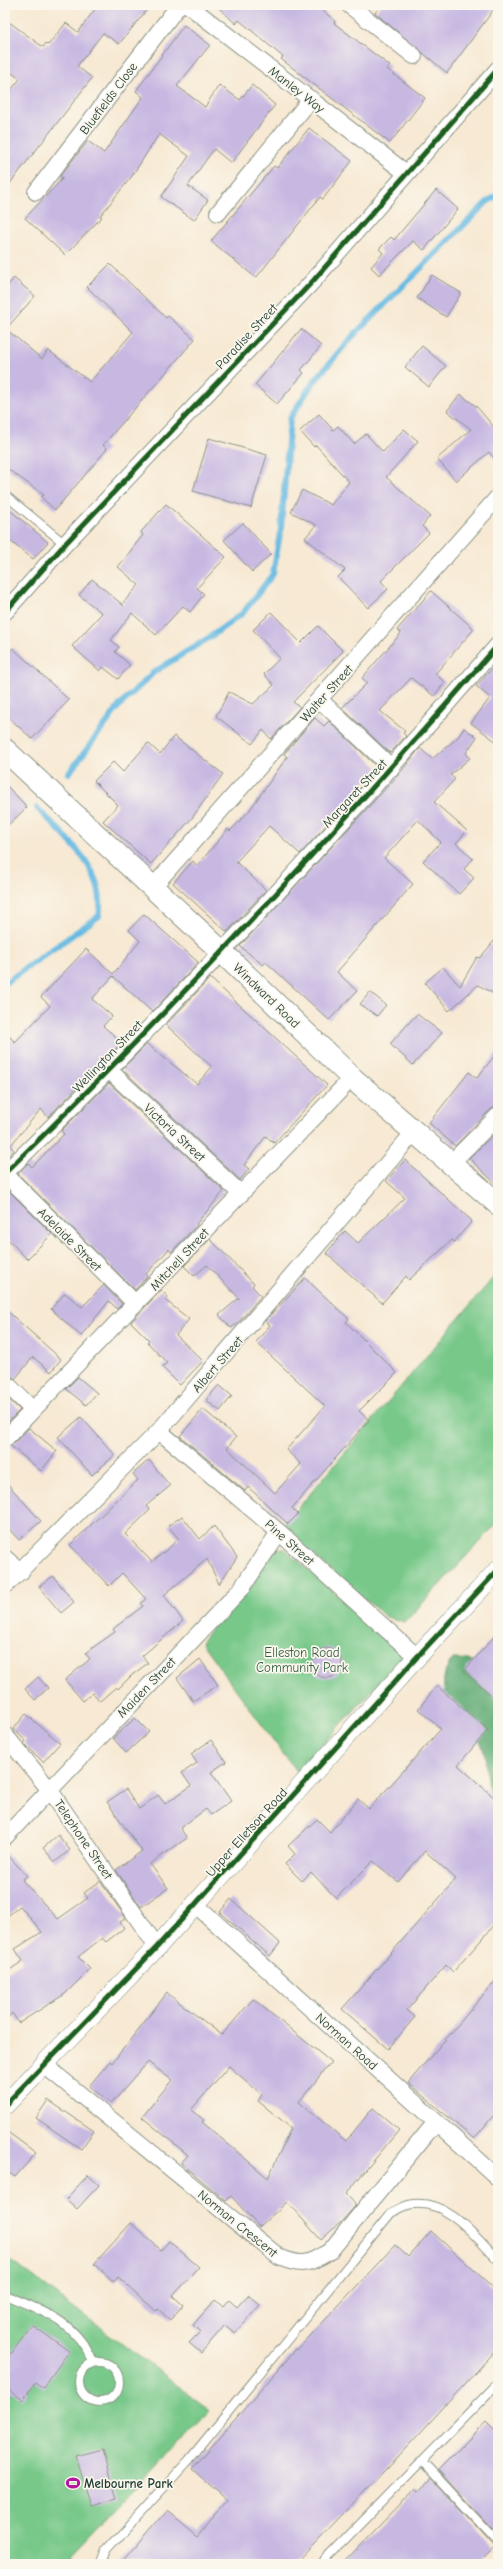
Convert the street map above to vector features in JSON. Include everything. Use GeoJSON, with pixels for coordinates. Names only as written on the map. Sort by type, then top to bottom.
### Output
{"type":"FeatureCollection","features":[{"type":"Feature","properties":{"kind":"main road","name":"Windward Road"},"geometry":{"type":"LineString","coordinates":[[5,750],[221,951],[352,1078],[452,1162],[498,1204]]}},
{"type":"Feature","properties":{"kind":"street","name":"Bluefields Close"},"geometry":{"type":"LineString","coordinates":[[36,192],[179,5]]}},
{"type":"Feature","properties":{"kind":"street","name":"Manley Way"},"geometry":{"type":"LineString","coordinates":[[188,5],[406,172]]}},
{"type":"Feature","properties":{"kind":"street"},"geometry":{"type":"LineString","coordinates":[[349,5],[414,56]]}},
{"type":"Feature","properties":{"kind":"street","name":"Paradise Street"},"geometry":{"type":"LineString","coordinates":[[5,612],[66,544],[313,281],[406,172],[498,69]]}},
{"type":"Feature","properties":{"kind":"street"},"geometry":{"type":"LineString","coordinates":[[218,212],[311,99]]}},
{"type":"Feature","properties":{"kind":"street","name":"Walter Street"},"geometry":{"type":"LineString","coordinates":[[152,888],[320,700],[498,497]]}},
{"type":"Feature","properties":{"kind":"street","name":"Margaret Street"},"geometry":{"type":"LineString","coordinates":[[221,951],[392,768],[498,645]]}},
{"type":"Feature","properties":{"kind":"street"},"geometry":{"type":"LineString","coordinates":[[320,700],[392,768]]}},
{"type":"Feature","properties":{"kind":"street","name":"Wellington Street"},"geometry":{"type":"LineString","coordinates":[[5,1174],[110,1071],[221,951]]}},
{"type":"Feature","properties":{"kind":"street","name":"Victoria Street"},"geometry":{"type":"LineString","coordinates":[[110,1071],[241,1194]]}},
{"type":"Feature","properties":{"kind":"street","name":"Mitchell Street"},"geometry":{"type":"LineString","coordinates":[[5,1439],[32,1409],[136,1304],[352,1078]]}},
{"type":"Feature","properties":{"kind":"street"},"geometry":{"type":"LineString","coordinates":[[452,1162],[498,1116]]}},
{"type":"Feature","properties":{"kind":"street","name":"Albert Street"},"geometry":{"type":"LineString","coordinates":[[5,1586],[21,1572],[159,1431],[415,1131]]}},
{"type":"Feature","properties":{"kind":"street","name":"Adelaide Street"},"geometry":{"type":"LineString","coordinates":[[5,1174],[136,1304]]}},
{"type":"Feature","properties":{"kind":"street"},"geometry":{"type":"LineString","coordinates":[[5,1382],[32,1409]]}},
{"type":"Feature","properties":{"kind":"street","name":"Pine Street"},"geometry":{"type":"LineString","coordinates":[[159,1431],[280,1532],[417,1657]]}},
{"type":"Feature","properties":{"kind":"street","name":"Maiden Street"},"geometry":{"type":"LineString","coordinates":[[5,1837],[49,1789],[241,1589],[280,1532]]}},
{"type":"Feature","properties":{"kind":"street"},"geometry":{"type":"LineString","coordinates":[[5,1558],[21,1572]]}},
{"type":"Feature","properties":{"kind":"street","name":"Upper Elletson Road"},"geometry":{"type":"LineString","coordinates":[[5,2105],[196,1905],[417,1657],[498,1570]]}},
{"type":"Feature","properties":{"kind":"street","name":"Telephone Street"},"geometry":{"type":"LineString","coordinates":[[5,1735],[49,1789],[157,1947]]}},
{"type":"Feature","properties":{"kind":"street","name":"Norman Road"},"geometry":{"type":"LineString","coordinates":[[196,1905],[498,2178]]}},
{"type":"Feature","properties":{"kind":"street","name":"Norman Crescent"},"geometry":{"type":"LineString","coordinates":[[43,2064],[279,2257],[296,2264],[313,2261],[330,2251],[436,2122]]}},
{"type":"Feature","properties":{"kind":"lane"},"geometry":{"type":"LineString","coordinates":[[5,495],[66,544]]}},
{"type":"Feature","properties":{"kind":"lane"},"geometry":{"type":"LineString","coordinates":[[101,2564],[106,2551],[189,2460],[391,2213],[412,2204],[430,2204],[458,2218],[498,2260]]}},
{"type":"Feature","properties":{"kind":"lane"},"geometry":{"type":"LineString","coordinates":[[5,2295],[56,2317],[72,2329],[90,2353],[93,2362]]}},
{"type":"Feature","properties":{"kind":"lane"},"geometry":{"type":"LineString","coordinates":[[93,2362],[104,2362],[113,2367],[119,2377],[119,2387],[114,2396],[105,2402],[94,2402],[85,2397],[79,2388],[79,2377],[84,2368],[93,2362]]}},
{"type":"Feature","properties":{"kind":"lane"},"geometry":{"type":"LineString","coordinates":[[321,2564],[498,2383]]}},
{"type":"Feature","properties":{"kind":"lane"},"geometry":{"type":"LineString","coordinates":[[422,2461],[498,2542]]}},
{"type":"Feature","properties":{"kind":"green space"},"geometry":{"type":"Polygon","coordinates":[[[498,1272],[498,1522],[405,1622],[386,1617],[281,1528],[498,1272]]]}},
{"type":"Feature","properties":{"kind":"green space","name":"Elleston Road Community Park"},"geometry":{"type":"Polygon","coordinates":[[[274,1549],[285,1549],[405,1655],[301,1768],[298,1774],[201,1642],[274,1549]]]}},
{"type":"Feature","properties":{"kind":"green space"},"geometry":{"type":"Polygon","coordinates":[[[453,1659],[477,1662],[498,1675],[498,1807],[489,1792],[484,1752],[474,1727],[470,1721],[450,1702],[444,1692],[444,1676],[447,1667],[453,1659]]]}},
{"type":"Feature","properties":{"kind":"green space","name":"Melbourne Park"},"geometry":{"type":"Polygon","coordinates":[[[5,2256],[210,2410],[70,2556],[77,2564],[5,2564],[5,2256]]]}},
{"type":"Feature","properties":{"kind":"building"},"geometry":{"type":"Polygon","coordinates":[[[98,5],[151,5],[119,44],[103,33],[77,66],[92,78],[5,190],[5,97],[20,79],[5,68],[5,19],[43,47],[46,43],[48,45],[66,23],[78,32],[98,5]]]}},
{"type":"Feature","properties":{"kind":"building"},"geometry":{"type":"Polygon","coordinates":[[[216,5],[316,5],[335,21],[334,23],[390,66],[387,69],[425,98],[390,143],[281,59],[283,57],[239,20],[236,24],[216,5]]]}},
{"type":"Feature","properties":{"kind":"building"},"geometry":{"type":"Polygon","coordinates":[[[381,5],[497,5],[447,73],[375,13],[381,5]]]}},
{"type":"Feature","properties":{"kind":"building"},"geometry":{"type":"Polygon","coordinates":[[[184,25],[210,45],[177,86],[205,107],[219,85],[240,100],[252,85],[275,105],[231,163],[214,149],[201,167],[188,186],[208,200],[194,220],[161,197],[189,156],[159,134],[132,176],[100,216],[102,217],[65,255],[25,218],[63,178],[60,176],[88,141],[104,153],[143,97],[136,91],[184,25]]]}},
{"type":"Feature","properties":{"kind":"building"},"geometry":{"type":"Polygon","coordinates":[[[309,128],[352,161],[323,199],[320,197],[256,278],[211,241],[274,166],[277,168],[309,128]]]}},
{"type":"Feature","properties":{"kind":"building"},"geometry":{"type":"Polygon","coordinates":[[[436,190],[458,209],[424,250],[413,241],[379,275],[371,267],[383,253],[379,249],[391,237],[394,240],[436,190]]]}},
{"type":"Feature","properties":{"kind":"building"},"geometry":{"type":"Polygon","coordinates":[[[110,264],[166,318],[168,316],[195,339],[103,445],[107,449],[55,510],[41,497],[44,495],[5,467],[5,289],[14,278],[35,296],[6,329],[42,359],[48,350],[90,382],[133,332],[87,287],[110,264]]]}},
{"type":"Feature","properties":{"kind":"building"},"geometry":{"type":"Polygon","coordinates":[[[432,275],[461,293],[446,317],[417,298],[432,275]]]}},
{"type":"Feature","properties":{"kind":"building"},"geometry":{"type":"Polygon","coordinates":[[[301,329],[321,346],[301,370],[304,373],[277,404],[255,385],[301,329]]]}},
{"type":"Feature","properties":{"kind":"building"},"geometry":{"type":"Polygon","coordinates":[[[422,346],[446,366],[429,387],[405,367],[422,346]]]}},
{"type":"Feature","properties":{"kind":"building"},"geometry":{"type":"Polygon","coordinates":[[[460,394],[477,407],[498,432],[498,463],[489,452],[456,481],[437,459],[471,429],[447,411],[460,394]]]}},
{"type":"Feature","properties":{"kind":"building"},"geometry":{"type":"Polygon","coordinates":[[[319,414],[333,430],[338,426],[354,444],[366,434],[383,452],[404,429],[418,441],[386,477],[430,516],[422,526],[429,533],[381,581],[388,589],[368,608],[338,577],[345,570],[305,538],[316,525],[291,512],[302,490],[331,505],[349,482],[316,445],[314,447],[300,431],[319,414]]]}},
{"type":"Feature","properties":{"kind":"building"},"geometry":{"type":"Polygon","coordinates":[[[209,438],[267,455],[251,508],[193,491],[209,438]]]}},
{"type":"Feature","properties":{"kind":"building"},"geometry":{"type":"Polygon","coordinates":[[[166,504],[226,557],[197,588],[204,594],[190,612],[183,606],[156,635],[132,613],[111,640],[119,647],[115,652],[130,665],[118,679],[103,667],[100,671],[72,646],[102,613],[79,595],[92,579],[124,606],[122,604],[139,585],[118,567],[143,535],[141,532],[166,504]]]}},
{"type":"Feature","properties":{"kind":"building"},"geometry":{"type":"Polygon","coordinates":[[[5,506],[48,542],[33,559],[5,537],[5,506]]]}},
{"type":"Feature","properties":{"kind":"building"},"geometry":{"type":"Polygon","coordinates":[[[243,523],[271,554],[252,572],[224,540],[243,523]]]}},
{"type":"Feature","properties":{"kind":"building"},"geometry":{"type":"Polygon","coordinates":[[[431,591],[474,629],[435,674],[445,682],[434,696],[411,678],[380,711],[405,731],[403,733],[406,736],[390,753],[342,708],[367,683],[362,678],[401,633],[397,630],[431,591]]]}},
{"type":"Feature","properties":{"kind":"building"},"geometry":{"type":"Polygon","coordinates":[[[271,612],[301,643],[318,626],[343,651],[293,702],[300,707],[271,739],[263,730],[252,744],[216,716],[229,692],[253,704],[274,685],[264,674],[280,658],[253,630],[271,612]]]}},
{"type":"Feature","properties":{"kind":"building"},"geometry":{"type":"Polygon","coordinates":[[[13,648],[69,700],[32,739],[5,714],[5,657],[13,648]]]}},
{"type":"Feature","properties":{"kind":"building"},"geometry":{"type":"Polygon","coordinates":[[[498,662],[498,743],[471,723],[490,698],[476,686],[498,662]]]}},
{"type":"Feature","properties":{"kind":"building"},"geometry":{"type":"Polygon","coordinates":[[[315,718],[324,726],[329,721],[378,768],[300,854],[269,826],[236,862],[266,890],[227,932],[173,883],[193,861],[197,866],[228,829],[230,831],[249,811],[287,757],[284,754],[315,718]]]}},
{"type":"Feature","properties":{"kind":"building"},"geometry":{"type":"Polygon","coordinates":[[[464,728],[477,737],[466,753],[470,758],[450,775],[455,779],[434,802],[467,831],[456,843],[473,859],[464,869],[474,878],[459,894],[423,861],[441,842],[418,820],[384,858],[413,884],[337,972],[357,991],[329,1020],[266,962],[263,965],[240,946],[399,774],[420,748],[432,759],[458,737],[464,728]]]}},
{"type":"Feature","properties":{"kind":"building"},"geometry":{"type":"Polygon","coordinates":[[[174,736],[223,774],[192,818],[151,864],[103,821],[118,805],[94,781],[113,762],[123,772],[148,743],[160,754],[174,736]]]}},
{"type":"Feature","properties":{"kind":"building"},"geometry":{"type":"Polygon","coordinates":[[[5,784],[27,807],[5,828],[5,784]]]}},
{"type":"Feature","properties":{"kind":"building"},"geometry":{"type":"Polygon","coordinates":[[[144,914],[198,962],[152,1012],[113,976],[92,999],[112,1016],[103,1026],[122,1042],[48,1117],[41,1109],[10,1146],[14,1150],[5,1160],[5,1032],[15,1042],[50,1006],[41,997],[86,949],[113,974],[140,941],[129,930],[144,914]]]}},
{"type":"Feature","properties":{"kind":"building"},"geometry":{"type":"Polygon","coordinates":[[[498,936],[498,996],[478,985],[449,1011],[425,983],[443,967],[460,986],[477,957],[480,958],[498,936]]]}},
{"type":"Feature","properties":{"kind":"building"},"geometry":{"type":"Polygon","coordinates":[[[210,978],[327,1085],[274,1143],[266,1136],[244,1165],[249,1169],[240,1180],[122,1069],[147,1044],[197,1084],[212,1067],[166,1025],[210,978]]]}},
{"type":"Feature","properties":{"kind":"building"},"geometry":{"type":"Polygon","coordinates":[[[370,992],[386,1005],[377,1016],[360,1004],[370,992]]]}},
{"type":"Feature","properties":{"kind":"building"},"geometry":{"type":"Polygon","coordinates":[[[417,1014],[442,1033],[413,1065],[390,1044],[417,1014]]]}},
{"type":"Feature","properties":{"kind":"building"},"geometry":{"type":"Polygon","coordinates":[[[498,1051],[498,1107],[491,1109],[455,1146],[429,1123],[469,1072],[477,1078],[498,1051]]]}},
{"type":"Feature","properties":{"kind":"building"},"geometry":{"type":"Polygon","coordinates":[[[109,1083],[224,1191],[196,1224],[197,1225],[171,1252],[169,1249],[146,1274],[147,1277],[135,1290],[18,1174],[28,1163],[32,1167],[64,1134],[61,1131],[109,1083]]]}},
{"type":"Feature","properties":{"kind":"building"},"geometry":{"type":"Polygon","coordinates":[[[498,1130],[498,1186],[469,1158],[498,1130]]]}},
{"type":"Feature","properties":{"kind":"building"},"geometry":{"type":"Polygon","coordinates":[[[405,1160],[472,1221],[454,1242],[452,1240],[409,1280],[406,1276],[382,1303],[326,1253],[345,1231],[358,1243],[405,1198],[386,1181],[405,1160]]]}},
{"type":"Feature","properties":{"kind":"building"},"geometry":{"type":"Polygon","coordinates":[[[5,1187],[52,1234],[27,1259],[5,1236],[5,1187]]]}},
{"type":"Feature","properties":{"kind":"building"},"geometry":{"type":"Polygon","coordinates":[[[210,1239],[254,1284],[252,1286],[261,1296],[237,1324],[231,1328],[219,1315],[239,1298],[207,1265],[194,1276],[184,1266],[210,1239]]]}},
{"type":"Feature","properties":{"kind":"building"},"geometry":{"type":"Polygon","coordinates":[[[305,1278],[349,1319],[346,1322],[397,1373],[359,1411],[369,1420],[292,1508],[298,1514],[288,1524],[248,1487],[245,1491],[180,1436],[203,1409],[236,1437],[227,1448],[275,1493],[301,1464],[286,1450],[325,1406],[256,1342],[270,1325],[265,1321],[305,1278]]]}},
{"type":"Feature","properties":{"kind":"building"},"geometry":{"type":"Polygon","coordinates":[[[104,1285],[122,1304],[117,1309],[109,1301],[81,1336],[51,1309],[65,1293],[82,1307],[104,1285]]]}},
{"type":"Feature","properties":{"kind":"building"},"geometry":{"type":"Polygon","coordinates":[[[161,1290],[168,1297],[165,1300],[189,1319],[176,1335],[203,1361],[180,1385],[162,1367],[167,1363],[147,1342],[149,1340],[131,1322],[161,1290]]]}},
{"type":"Feature","properties":{"kind":"building"},"geometry":{"type":"Polygon","coordinates":[[[5,1309],[61,1359],[51,1372],[33,1357],[15,1379],[5,1373],[5,1309]]]}},
{"type":"Feature","properties":{"kind":"building"},"geometry":{"type":"Polygon","coordinates":[[[78,1377],[97,1393],[86,1405],[66,1389],[78,1377]]]}},
{"type":"Feature","properties":{"kind":"building"},"geometry":{"type":"Polygon","coordinates":[[[219,1385],[232,1396],[220,1411],[206,1400],[219,1385]]]}},
{"type":"Feature","properties":{"kind":"building"},"geometry":{"type":"Polygon","coordinates":[[[5,1396],[20,1410],[5,1425],[5,1396]]]}},
{"type":"Feature","properties":{"kind":"building"},"geometry":{"type":"Polygon","coordinates":[[[81,1417],[115,1455],[92,1475],[58,1437],[81,1417]]]}},
{"type":"Feature","properties":{"kind":"building"},"geometry":{"type":"Polygon","coordinates":[[[29,1428],[57,1451],[41,1471],[11,1446],[29,1428]]]}},
{"type":"Feature","properties":{"kind":"building"},"geometry":{"type":"Polygon","coordinates":[[[149,1460],[170,1486],[146,1506],[150,1510],[125,1534],[152,1562],[179,1539],[168,1526],[182,1516],[200,1539],[214,1526],[237,1557],[219,1584],[207,1559],[164,1595],[183,1621],[142,1656],[148,1663],[132,1675],[118,1689],[116,1687],[100,1701],[93,1693],[83,1701],[65,1680],[90,1659],[85,1653],[115,1632],[113,1629],[143,1606],[141,1603],[146,1599],[122,1573],[109,1586],[70,1545],[138,1480],[133,1474],[149,1460]]]}},
{"type":"Feature","properties":{"kind":"building"},"geometry":{"type":"Polygon","coordinates":[[[5,1481],[41,1521],[19,1540],[5,1525],[5,1481]]]}},
{"type":"Feature","properties":{"kind":"building"},"geometry":{"type":"Polygon","coordinates":[[[53,1576],[74,1602],[61,1613],[39,1587],[53,1576]]]}},
{"type":"Feature","properties":{"kind":"building"},"geometry":{"type":"Polygon","coordinates":[[[498,1632],[498,1701],[464,1671],[498,1632]]]}},
{"type":"Feature","properties":{"kind":"building"},"geometry":{"type":"Polygon","coordinates":[[[327,1648],[338,1652],[342,1663],[338,1674],[327,1678],[316,1674],[312,1663],[316,1652],[327,1648]]]}},
{"type":"Feature","properties":{"kind":"building"},"geometry":{"type":"Polygon","coordinates":[[[200,1659],[218,1685],[193,1701],[177,1678],[200,1659]]]}},
{"type":"Feature","properties":{"kind":"building"},"geometry":{"type":"Polygon","coordinates":[[[38,1677],[48,1688],[35,1700],[25,1689],[38,1677]]]}},
{"type":"Feature","properties":{"kind":"building"},"geometry":{"type":"Polygon","coordinates":[[[437,1686],[488,1730],[458,1765],[498,1801],[498,1921],[453,1972],[446,1965],[407,2010],[415,2017],[388,2049],[342,2009],[456,1879],[425,1851],[398,1882],[373,1861],[336,1898],[311,1872],[302,1881],[285,1864],[295,1854],[288,1846],[317,1819],[330,1832],[358,1799],[369,1809],[441,1729],[418,1709],[437,1686]]]}},
{"type":"Feature","properties":{"kind":"building"},"geometry":{"type":"Polygon","coordinates":[[[26,1714],[60,1743],[43,1762],[24,1743],[26,1741],[13,1729],[26,1714]]]}},
{"type":"Feature","properties":{"kind":"building"},"geometry":{"type":"Polygon","coordinates":[[[135,1718],[149,1732],[126,1753],[113,1738],[135,1718]]]}},
{"type":"Feature","properties":{"kind":"building"},"geometry":{"type":"Polygon","coordinates":[[[211,1740],[226,1762],[211,1772],[231,1801],[211,1815],[206,1809],[180,1828],[187,1838],[150,1864],[168,1888],[141,1907],[116,1870],[142,1851],[107,1802],[126,1789],[139,1809],[158,1795],[165,1804],[191,1786],[182,1773],[197,1763],[191,1754],[211,1740]]]}},
{"type":"Feature","properties":{"kind":"building"},"geometry":{"type":"Polygon","coordinates":[[[58,1835],[70,1850],[55,1862],[43,1848],[58,1835]]]}},
{"type":"Feature","properties":{"kind":"building"},"geometry":{"type":"Polygon","coordinates":[[[5,1852],[27,1876],[22,1880],[58,1919],[88,1898],[84,1893],[100,1881],[126,1918],[120,1922],[124,1928],[106,1942],[102,1938],[78,1957],[90,1969],[65,1994],[19,2023],[12,2013],[5,2021],[5,1973],[23,1961],[15,1949],[42,1932],[20,1906],[5,1918],[5,1852]]]}},
{"type":"Feature","properties":{"kind":"building"},"geometry":{"type":"Polygon","coordinates":[[[231,1899],[280,1943],[270,1956],[220,1912],[231,1899]]]}},
{"type":"Feature","properties":{"kind":"building"},"geometry":{"type":"Polygon","coordinates":[[[498,1978],[498,2110],[474,2139],[408,2083],[498,1978]]]}},
{"type":"Feature","properties":{"kind":"building"},"geometry":{"type":"Polygon","coordinates":[[[167,1993],[222,2035],[253,1999],[331,2062],[299,2102],[346,2141],[373,2108],[399,2130],[346,2194],[356,2205],[342,2221],[321,2240],[287,2202],[259,2227],[231,2196],[226,2201],[181,2163],[188,2155],[142,2117],[172,2080],[148,2062],[111,2104],[89,2086],[110,2061],[112,2063],[167,1993]],[[229,2066],[191,2110],[204,2120],[202,2122],[268,2178],[291,2128],[258,2101],[262,2095],[229,2066]]]}},
{"type":"Feature","properties":{"kind":"building"},"geometry":{"type":"Polygon","coordinates":[[[48,2100],[94,2131],[81,2149],[36,2118],[48,2100]]]}},
{"type":"Feature","properties":{"kind":"building"},"geometry":{"type":"Polygon","coordinates":[[[5,2130],[36,2153],[15,2177],[5,2170],[5,2130]]]}},
{"type":"Feature","properties":{"kind":"building"},"geometry":{"type":"Polygon","coordinates":[[[88,2175],[99,2185],[77,2209],[66,2199],[88,2175]]]}},
{"type":"Feature","properties":{"kind":"building"},"geometry":{"type":"Polygon","coordinates":[[[131,2223],[161,2250],[169,2241],[199,2267],[173,2296],[183,2305],[170,2320],[158,2309],[156,2311],[118,2277],[114,2282],[94,2264],[131,2223]]]}},
{"type":"Feature","properties":{"kind":"building"},"geometry":{"type":"Polygon","coordinates":[[[431,2231],[498,2292],[498,2348],[408,2446],[295,2564],[121,2564],[167,2510],[197,2535],[227,2500],[192,2469],[296,2349],[297,2350],[395,2245],[408,2257],[431,2231]]]}},
{"type":"Feature","properties":{"kind":"building"},"geometry":{"type":"Polygon","coordinates":[[[248,2295],[260,2305],[235,2333],[225,2325],[201,2353],[189,2343],[200,2332],[193,2325],[215,2300],[223,2307],[229,2300],[237,2307],[248,2295]]]}},
{"type":"Feature","properties":{"kind":"building"},"geometry":{"type":"Polygon","coordinates":[[[32,2325],[69,2351],[43,2388],[35,2382],[23,2400],[5,2387],[5,2349],[11,2354],[32,2325]]]}},
{"type":"Feature","properties":{"kind":"building"},"geometry":{"type":"Polygon","coordinates":[[[486,2422],[498,2434],[498,2535],[438,2470],[486,2422]]]}},
{"type":"Feature","properties":{"kind":"building"},"geometry":{"type":"Polygon","coordinates":[[[103,2449],[117,2499],[91,2506],[76,2456],[103,2449]]]}},
{"type":"Feature","properties":{"kind":"building"},"geometry":{"type":"Polygon","coordinates":[[[431,2478],[494,2547],[477,2564],[342,2564],[416,2488],[419,2491],[431,2478]]]}},
{"type":"Feature","properties":{"kind":"waterway"},"geometry":{"type":"LineString","coordinates":[[69,773],[120,705],[154,672],[210,637],[243,613],[273,574],[281,528],[290,418],[312,384],[350,339],[487,202],[498,195]]}},
{"type":"Feature","properties":{"kind":"waterway"},"geometry":{"type":"LineString","coordinates":[[5,983],[99,916],[100,899],[97,884],[91,869],[71,843],[37,808]]}},
{"type":"Feature","properties":{"kind":"cycle path"},"geometry":{"type":"LineString","coordinates":[[5,612],[65,544],[313,281],[498,69]]}},
{"type":"Feature","properties":{"kind":"cycle path"},"geometry":{"type":"LineString","coordinates":[[5,1173],[133,1045],[257,914],[379,781],[498,645]]}},
{"type":"Feature","properties":{"kind":"cycle path"},"geometry":{"type":"LineString","coordinates":[[5,2105],[157,1947],[417,1657],[498,1570]]}},
{"type":"Feature","properties":{"kind":"place","name":"Melbourne Park"},"geometry":{"type":"Point","coordinates":[73,2483]}}]}
